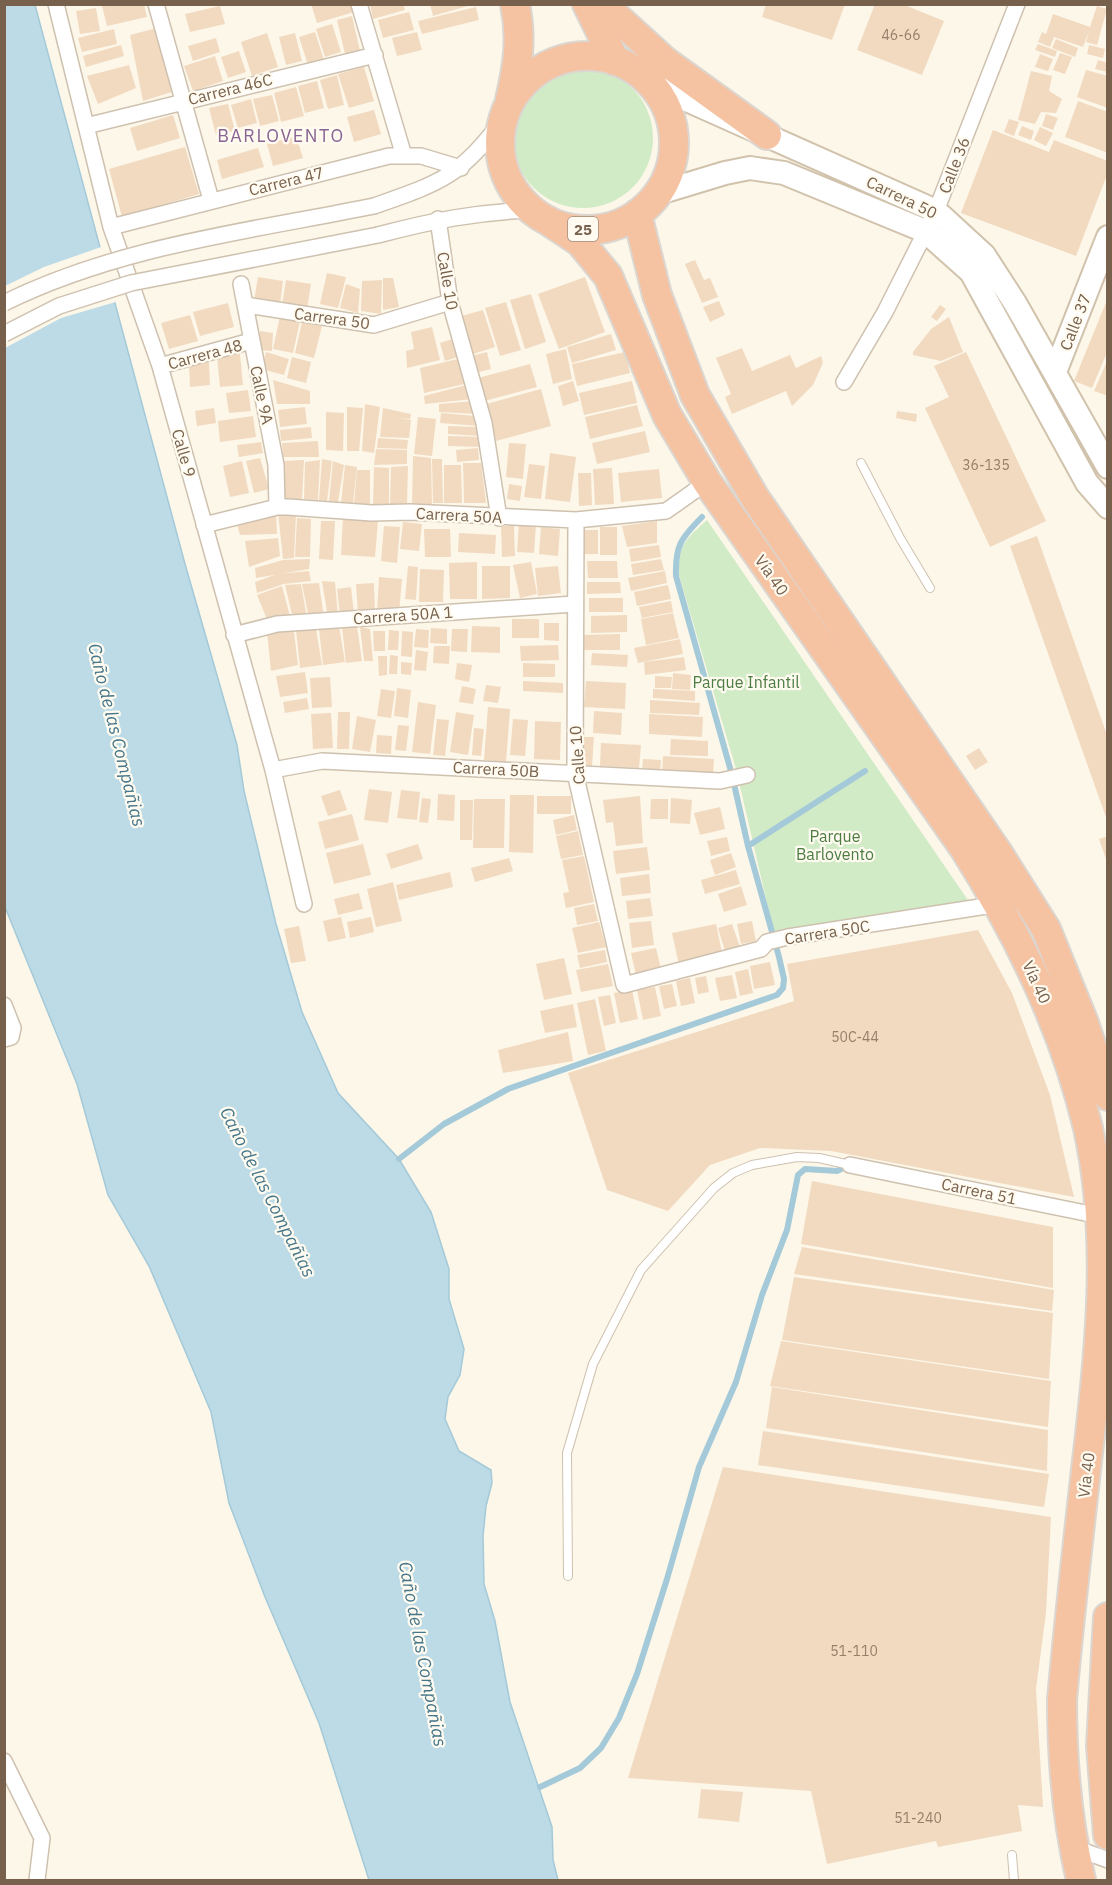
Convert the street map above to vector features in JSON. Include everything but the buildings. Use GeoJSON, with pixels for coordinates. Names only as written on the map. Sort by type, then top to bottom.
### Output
{"type":"FeatureCollection","features":[{"type":"Feature","properties":{"kind":"highway"},"geometry":{"type":"LineString","coordinates":[[515,4],[520,28],[520,51],[500,139],[501,159],[507,178],[518,195],[539,215]]}},
{"type":"Feature","properties":{"kind":"highway"},"geometry":{"type":"LineString","coordinates":[[587,4],[615,61]]}},
{"type":"Feature","properties":{"kind":"highway"},"geometry":{"type":"LineString","coordinates":[[602,4],[666,62],[767,135]]}},
{"type":"Feature","properties":{"kind":"highway","name":"25"},"geometry":{"type":"LineString","coordinates":[[506,111],[524,83],[551,64],[567,58],[591,56],[615,61],[635,70],[651,84],[665,104],[673,126],[672,160],[659,193],[637,214],[616,225],[593,230],[569,228],[539,215]]}},
{"type":"Feature","properties":{"kind":"highway","name":"Vía 40"},"geometry":{"type":"LineString","coordinates":[[637,214],[653,284],[695,395],[755,498],[998,853],[1046,929],[1084,1023],[1107,1094]]}},
{"type":"Feature","properties":{"kind":"highway","name":"Vía 40"},"geometry":{"type":"LineString","coordinates":[[539,215],[580,242],[608,276],[667,415],[707,482],[964,848],[999,904],[1048,1004],[1066,1052],[1089,1129],[1104,1217],[1100,1341],[1062,1700],[1062,1756],[1073,1847],[1081,1881]]}},
{"type":"Feature","properties":{"kind":"highway"},"geometry":{"type":"LineString","coordinates":[[1107,1617],[1101,1746],[1107,1834]]}},
{"type":"Feature","properties":{"kind":"street","name":"Calle 9"},"geometry":{"type":"LineString","coordinates":[[56,4],[111,227],[160,366],[273,770],[304,904]]}},
{"type":"Feature","properties":{"kind":"street"},"geometry":{"type":"LineString","coordinates":[[156,4],[211,200]]}},
{"type":"Feature","properties":{"kind":"street"},"geometry":{"type":"LineString","coordinates":[[359,4],[404,156]]}},
{"type":"Feature","properties":{"kind":"street","name":"Calle 36"},"geometry":{"type":"LineString","coordinates":[[844,382],[885,312],[936,211],[1017,4]]}},
{"type":"Feature","properties":{"kind":"street","name":"Carrera 46C"},"geometry":{"type":"LineString","coordinates":[[86,126],[375,55]]}},
{"type":"Feature","properties":{"kind":"street","name":"Carrera 50"},"geometry":{"type":"LineString","coordinates":[[651,84],[936,211],[984,255],[1055,372],[1107,467]]}},
{"type":"Feature","properties":{"kind":"street"},"geometry":{"type":"LineString","coordinates":[[4,303],[49,281],[126,256],[374,206],[434,184],[461,168],[484,145],[506,111]]}},
{"type":"Feature","properties":{"kind":"street","name":"Carrera 47"},"geometry":{"type":"LineString","coordinates":[[111,227],[389,156],[421,156],[461,168]]}},
{"type":"Feature","properties":{"kind":"street","name":"Carrera 50"},"geometry":{"type":"LineString","coordinates":[[659,193],[725,172],[750,168],[784,173],[925,231],[971,272],[1087,483],[1107,507]]}},
{"type":"Feature","properties":{"kind":"street"},"geometry":{"type":"LineString","coordinates":[[4,334],[59,306],[131,283],[378,235],[438,219],[485,212],[539,215]]}},
{"type":"Feature","properties":{"kind":"street","name":"Calle 10"},"geometry":{"type":"LineString","coordinates":[[438,219],[450,302],[484,423],[500,518]]}},
{"type":"Feature","properties":{"kind":"street","name":"Calle 37"},"geometry":{"type":"LineString","coordinates":[[1055,372],[1107,237]]}},
{"type":"Feature","properties":{"kind":"street","name":"Calle 9A"},"geometry":{"type":"LineString","coordinates":[[241,284],[276,465],[277,507]]}},
{"type":"Feature","properties":{"kind":"street","name":"Carrera 50"},"geometry":{"type":"LineString","coordinates":[[246,305],[374,325],[450,302]]}},
{"type":"Feature","properties":{"kind":"street","name":"Carrera 48"},"geometry":{"type":"LineString","coordinates":[[160,366],[251,341]]}},
{"type":"Feature","properties":{"kind":"street","name":"Carrera 50A"},"geometry":{"type":"LineString","coordinates":[[204,525],[277,507],[576,520],[666,511],[707,482]]}},
{"type":"Feature","properties":{"kind":"street","name":"Calle 10"},"geometry":{"type":"LineString","coordinates":[[576,520],[575,773],[624,985]]}},
{"type":"Feature","properties":{"kind":"street","name":"Carrera 50A 1"},"geometry":{"type":"LineString","coordinates":[[234,635],[277,624],[574,604]]}},
{"type":"Feature","properties":{"kind":"street","name":"Carrera 50B"},"geometry":{"type":"LineString","coordinates":[[273,770],[322,761],[723,780],[747,775]]}},
{"type":"Feature","properties":{"kind":"street","name":"Carrera 50C"},"geometry":{"type":"LineString","coordinates":[[624,985],[761,949],[767,942],[788,937],[999,904]]}},
{"type":"Feature","properties":{"kind":"street"},"geometry":{"type":"LineString","coordinates":[[4,1005],[13,1028],[10,1037],[4,1039]]}},
{"type":"Feature","properties":{"kind":"street","name":"Carrera 51"},"geometry":{"type":"LineString","coordinates":[[850,1165],[1104,1217]]}},
{"type":"Feature","properties":{"kind":"street"},"geometry":{"type":"LineString","coordinates":[[4,1761],[42,1838],[38,1881]]}},
{"type":"Feature","properties":{"kind":"street"},"geometry":{"type":"LineString","coordinates":[[1073,1847],[1107,1860]]}},
{"type":"Feature","properties":{"kind":"lane"},"geometry":{"type":"LineString","coordinates":[[861,463],[900,538],[930,588]]}},
{"type":"Feature","properties":{"kind":"lane"},"geometry":{"type":"LineString","coordinates":[[568,1576],[567,1453],[593,1364],[641,1270],[714,1188],[733,1173],[752,1165],[797,1156],[850,1165]]}},
{"type":"Feature","properties":{"kind":"lane"},"geometry":{"type":"LineString","coordinates":[[1012,1856],[1014,1881]]}},
{"type":"Feature","properties":{"kind":"green space"},"geometry":{"type":"Polygon","coordinates":[[[583,68],[610,74],[622,80],[632,89],[641,99],[647,111],[653,138],[647,165],[641,177],[632,187],[622,196],[610,202],[583,208],[556,202],[544,196],[534,187],[525,177],[519,165],[513,138],[519,111],[525,99],[534,89],[544,80],[556,74],[583,68]]]}},
{"type":"Feature","properties":{"kind":"green space","name":"Parque Barlovento"},"geometry":{"type":"Polygon","coordinates":[[[707,520],[970,903],[775,938],[736,769],[679,575],[680,557],[684,544],[707,520]]]}},
{"type":"Feature","properties":{"kind":"water","name":"Caño de las Compañias"},"geometry":{"type":"Polygon","coordinates":[[[4,5],[35,5],[185,564],[237,745],[244,791],[276,924],[302,1012],[338,1093],[399,1159],[431,1212],[449,1269],[449,1299],[464,1349],[460,1375],[448,1397],[445,1419],[459,1451],[491,1470],[492,1483],[486,1506],[483,1536],[484,1584],[495,1621],[510,1702],[552,1827],[553,1860],[558,1880],[369,1880],[319,1723],[265,1597],[229,1503],[211,1412],[149,1266],[108,1195],[77,1084],[5,907],[4,5]]]}},
{"type":"Feature","properties":{"kind":"pier"},"geometry":{"type":"Polygon","coordinates":[[[104,246],[119,301],[61,318],[5,348],[5,286],[44,267],[104,246]]]}},
{"type":"Feature","properties":{"kind":"waterway"},"geometry":{"type":"LineString","coordinates":[[399,1159],[444,1124],[508,1089],[777,995],[783,988],[784,979],[779,957],[748,846],[732,775],[676,576],[678,550],[681,543],[702,517]]}},
{"type":"Feature","properties":{"kind":"waterway"},"geometry":{"type":"LineString","coordinates":[[748,846],[865,771]]}},
{"type":"Feature","properties":{"kind":"waterway"},"geometry":{"type":"LineString","coordinates":[[540,1787],[580,1768],[601,1748],[619,1718],[637,1674],[699,1467],[736,1382],[762,1295],[787,1230],[798,1175],[805,1169],[837,1171],[849,1165]]}},
{"type":"Feature","properties":{"kind":"district","name":"BARLOVENTO"},"geometry":{"type":"Point","coordinates":[281,135]}},
{"type":"Feature","properties":{"kind":"park label","name":"Parque Infantil"},"geometry":{"type":"Point","coordinates":[746,682]}}]}
